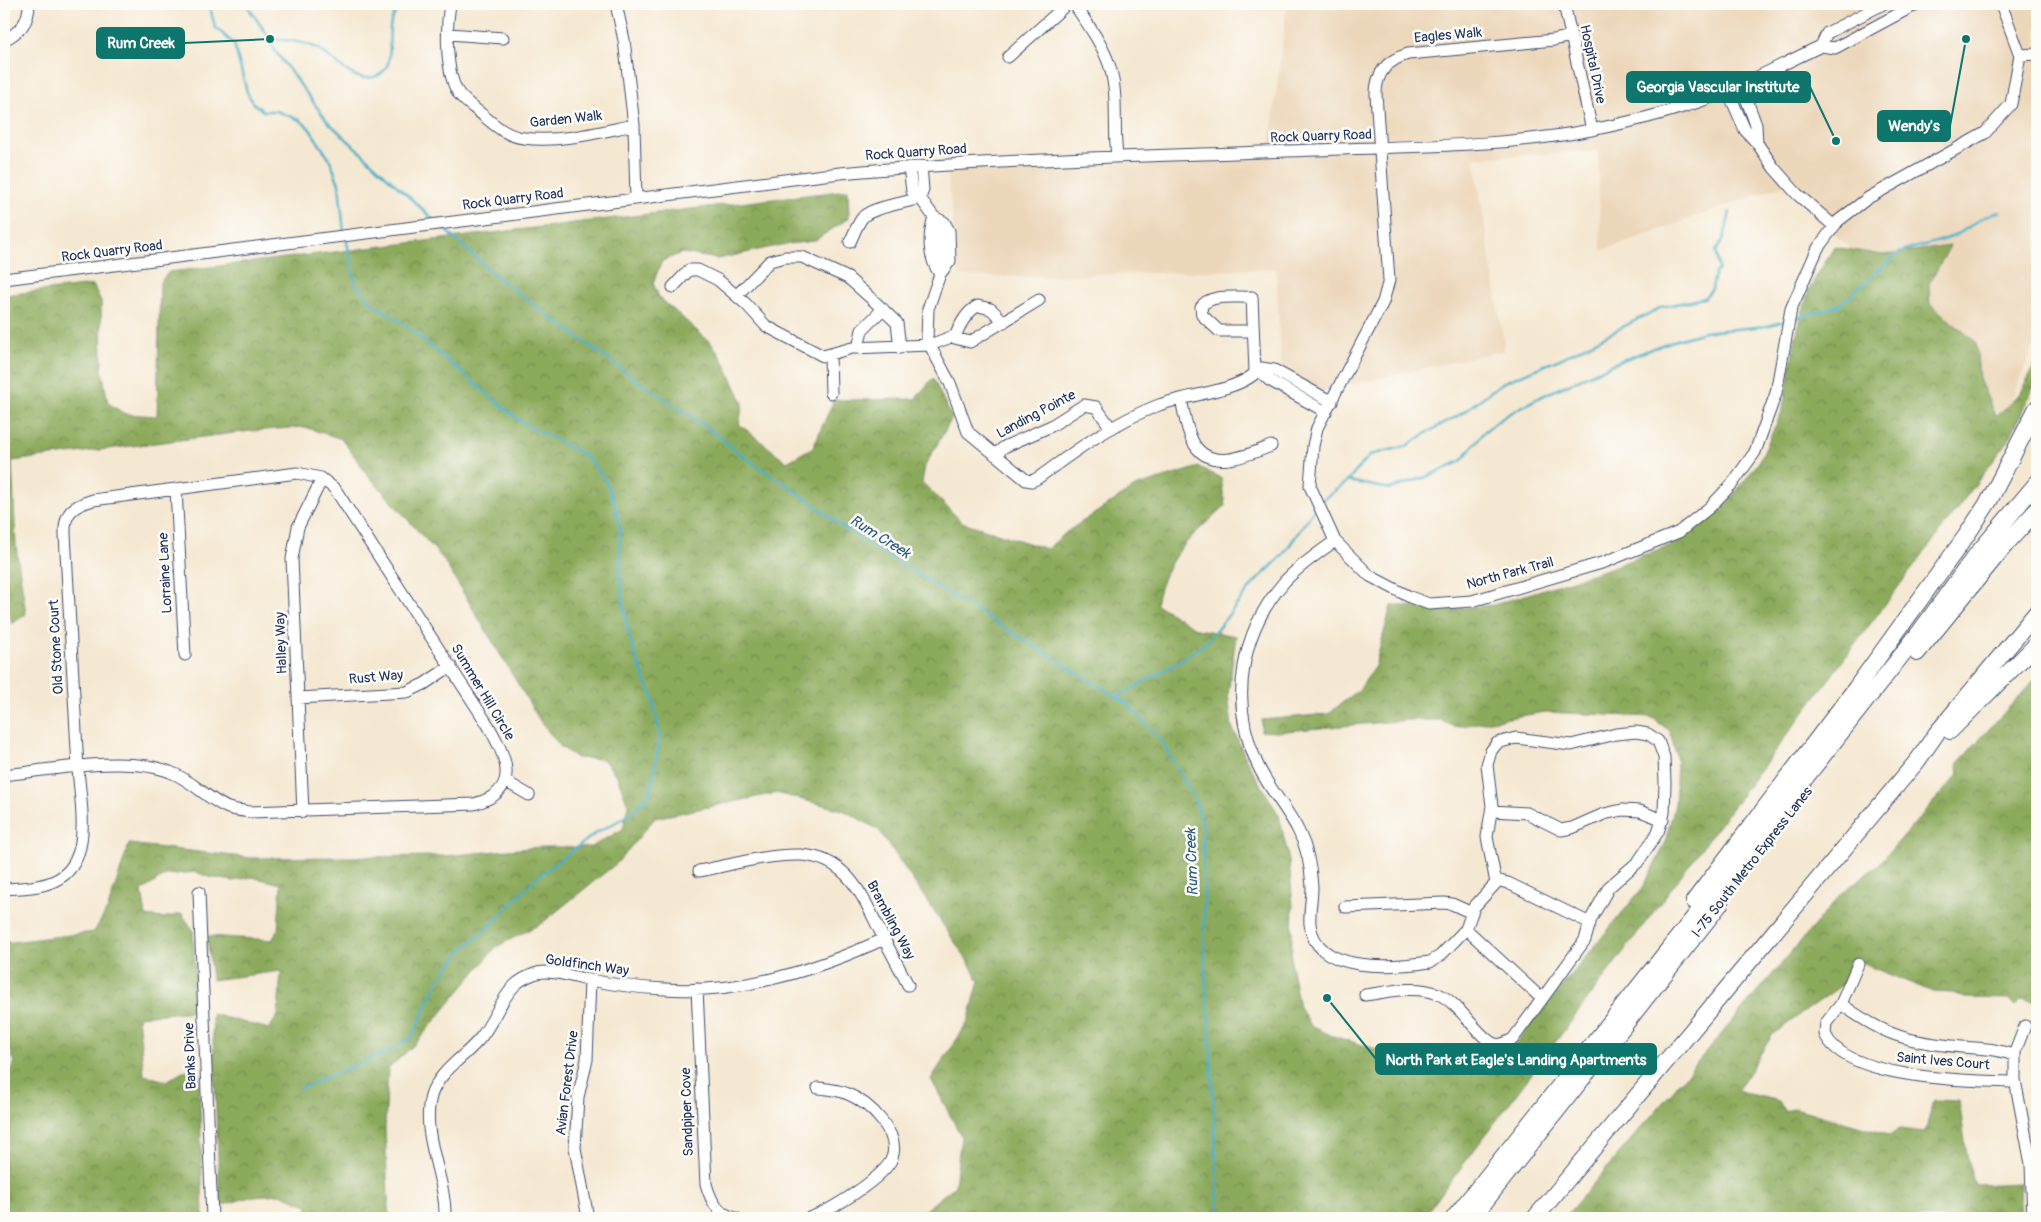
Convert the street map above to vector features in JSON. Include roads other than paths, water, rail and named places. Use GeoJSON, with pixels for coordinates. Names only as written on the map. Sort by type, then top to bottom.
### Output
{"type":"FeatureCollection","features":[{"type":"Feature","properties":{"kind":"highway"},"geometry":{"type":"LineString","coordinates":[[1672,945],[1691,905],[1856,688],[1966,536],[1988,501],[2037,408]]}},
{"type":"Feature","properties":{"kind":"highway"},"geometry":{"type":"LineString","coordinates":[[1454,1218],[1919,633],[1973,559],[2037,483]]}},
{"type":"Feature","properties":{"kind":"highway","name":"I-75 South Metro Express Lanes"},"geometry":{"type":"LineString","coordinates":[[1472,1218],[1930,636],[2037,510]]}},
{"type":"Feature","properties":{"kind":"highway"},"geometry":{"type":"LineString","coordinates":[[1536,1218],[1918,760],[1936,734],[2037,612]]}},
{"type":"Feature","properties":{"kind":"highway"},"geometry":{"type":"LineString","coordinates":[[1918,760],[1967,715],[2037,644]]}},
{"type":"Feature","properties":{"kind":"street"},"geometry":{"type":"LineString","coordinates":[[4,35],[4,40],[13,36],[26,23],[29,15],[28,4]]}},
{"type":"Feature","properties":{"kind":"street","name":"Garden Walk"},"geometry":{"type":"LineString","coordinates":[[450,4],[449,62],[458,92],[467,103],[500,130],[524,138],[551,138],[634,125]]}},
{"type":"Feature","properties":{"kind":"street"},"geometry":{"type":"LineString","coordinates":[[616,4],[624,40],[634,125],[636,199]]}},
{"type":"Feature","properties":{"kind":"street"},"geometry":{"type":"LineString","coordinates":[[1008,57],[1067,4]]}},
{"type":"Feature","properties":{"kind":"street"},"geometry":{"type":"LineString","coordinates":[[1074,4],[1094,33],[1109,65],[1114,93],[1117,156]]}},
{"type":"Feature","properties":{"kind":"street","name":"Hospital Drive"},"geometry":{"type":"LineString","coordinates":[[1564,4],[1592,130]]}},
{"type":"Feature","properties":{"kind":"street","name":"Rock Quarry Road"},"geometry":{"type":"LineString","coordinates":[[1821,46],[1827,33],[1883,4]]}},
{"type":"Feature","properties":{"kind":"street","name":"Rock Quarry Road"},"geometry":{"type":"LineString","coordinates":[[4,279],[809,176],[909,166],[1117,156],[1380,149],[1486,144],[1592,130],[1676,108],[1728,90],[1821,46],[1834,48],[1917,4]]}},
{"type":"Feature","properties":{"kind":"street"},"geometry":{"type":"LineString","coordinates":[[2002,4],[2020,55],[2037,54]]}},
{"type":"Feature","properties":{"kind":"street"},"geometry":{"type":"LineString","coordinates":[[449,34],[503,38]]}},
{"type":"Feature","properties":{"kind":"street","name":"Eagles Walk"},"geometry":{"type":"LineString","coordinates":[[1380,149],[1377,86],[1383,70],[1393,60],[1419,52],[1554,40],[1572,36]]}},
{"type":"Feature","properties":{"kind":"street","name":"North Park Trail"},"geometry":{"type":"LineString","coordinates":[[1380,149],[1389,280],[1383,302],[1317,428],[1313,446],[1310,486],[1335,541],[1370,576],[1410,597],[1430,604],[1472,601],[1605,562],[1678,532],[1710,507],[1732,484],[1755,452],[1776,393],[1790,309],[1818,248],[1834,226],[1868,198],[1985,133],[2011,104],[2020,55]]}},
{"type":"Feature","properties":{"kind":"street"},"geometry":{"type":"LineString","coordinates":[[1741,84],[1756,125],[1757,143]]}},
{"type":"Feature","properties":{"kind":"street"},"geometry":{"type":"LineString","coordinates":[[1728,90],[1745,130],[1788,185],[1834,226]]}},
{"type":"Feature","properties":{"kind":"street","name":"Landing Pointe"},"geometry":{"type":"LineString","coordinates":[[909,166],[912,191],[920,198],[934,217],[944,222],[949,231],[950,261],[940,274],[928,309],[926,336],[954,393],[968,432],[1023,478],[1032,481],[1111,428],[1154,407],[1248,378],[1254,373],[1255,367]]}},
{"type":"Feature","properties":{"kind":"street"},"geometry":{"type":"LineString","coordinates":[[850,242],[863,218],[870,211],[920,198],[922,190],[921,166]]}},
{"type":"Feature","properties":{"kind":"street"},"geometry":{"type":"LineString","coordinates":[[934,217],[930,230],[932,261],[940,274]]}},
{"type":"Feature","properties":{"kind":"street"},"geometry":{"type":"LineString","coordinates":[[737,295],[770,261],[780,257],[798,256],[848,278],[883,309],[899,326],[900,348]]}},
{"type":"Feature","properties":{"kind":"street"},"geometry":{"type":"LineString","coordinates":[[673,287],[686,272],[694,269],[712,276],[737,295],[766,326],[821,355],[830,355],[858,348],[930,346],[955,337],[970,342],[1040,300]]}},
{"type":"Feature","properties":{"kind":"street"},"geometry":{"type":"LineString","coordinates":[[1253,331],[1219,331],[1202,315],[1201,307],[1211,300],[1252,298],[1255,367],[1274,370],[1329,407]]}},
{"type":"Feature","properties":{"kind":"street"},"geometry":{"type":"LineString","coordinates":[[955,337],[964,319],[972,309],[978,306],[991,309],[1004,322]]}},
{"type":"Feature","properties":{"kind":"street"},"geometry":{"type":"LineString","coordinates":[[858,348],[862,330],[883,309]]}},
{"type":"Feature","properties":{"kind":"street"},"geometry":{"type":"LineString","coordinates":[[830,355],[831,393]]}},
{"type":"Feature","properties":{"kind":"street"},"geometry":{"type":"LineString","coordinates":[[1181,399],[1192,440],[1208,456],[1219,460],[1231,460],[1272,446]]}},
{"type":"Feature","properties":{"kind":"street","name":"Landing Pointe"},"geometry":{"type":"LineString","coordinates":[[996,455],[1004,447],[1046,429],[1084,404],[1096,407],[1111,428]]}},
{"type":"Feature","properties":{"kind":"street","name":"Summer Hill Circle"},"geometry":{"type":"LineString","coordinates":[[64,525],[67,514],[80,504],[297,473],[311,474],[322,479],[335,489],[360,525],[451,666],[499,745],[508,772],[505,781]]}},
{"type":"Feature","properties":{"kind":"street","name":"Halley Way"},"geometry":{"type":"LineString","coordinates":[[303,812],[293,553],[302,518],[322,479]]}},
{"type":"Feature","properties":{"kind":"street","name":"Lorraine Lane"},"geometry":{"type":"LineString","coordinates":[[176,490],[185,654]]}},
{"type":"Feature","properties":{"kind":"street","name":"Old Stone Court"},"geometry":{"type":"LineString","coordinates":[[4,889],[54,881],[63,876],[77,858],[82,845],[64,525]]}},
{"type":"Feature","properties":{"kind":"street"},"geometry":{"type":"LineString","coordinates":[[1335,541],[1286,580],[1271,598],[1258,619],[1251,638],[1245,659],[1241,688],[1243,718],[1256,762],[1299,831],[1306,850],[1312,886],[1310,922],[1313,936],[1318,945],[1336,958],[1357,965],[1430,962],[1440,956],[1466,929],[1472,913],[1480,900],[1492,890],[1496,880],[1487,837],[1492,811],[1488,759],[1494,747],[1502,740],[1522,738],[1571,745],[1616,734],[1636,732],[1652,736],[1658,741],[1663,750],[1665,783],[1662,820],[1653,842],[1642,857],[1608,886],[1590,923],[1585,940],[1541,998],[1516,1036],[1509,1041],[1497,1044],[1490,1042],[1454,1004],[1435,993],[1413,990],[1365,995]]}},
{"type":"Feature","properties":{"kind":"street","name":"Rust Way"},"geometry":{"type":"LineString","coordinates":[[298,698],[406,692],[424,684],[451,666]]}},
{"type":"Feature","properties":{"kind":"street"},"geometry":{"type":"LineString","coordinates":[[4,775],[134,764],[152,766],[187,779],[228,808],[250,812],[303,812],[474,804],[493,796],[505,781],[529,795]]}},
{"type":"Feature","properties":{"kind":"street"},"geometry":{"type":"LineString","coordinates":[[1492,811],[1527,813],[1561,830],[1572,828],[1604,814],[1622,810],[1634,810],[1662,820]]}},
{"type":"Feature","properties":{"kind":"street","name":"Brambling Way"},"geometry":{"type":"LineString","coordinates":[[699,871],[786,855],[814,856],[830,862],[841,868],[859,889],[908,985]]}},
{"type":"Feature","properties":{"kind":"street"},"geometry":{"type":"LineString","coordinates":[[1496,880],[1508,883],[1590,923]]}},
{"type":"Feature","properties":{"kind":"street","name":"Banks Drive"},"geometry":{"type":"LineString","coordinates":[[199,892],[212,1218]]}},
{"type":"Feature","properties":{"kind":"street"},"geometry":{"type":"LineString","coordinates":[[1344,908],[1444,903],[1452,904],[1472,913]]}},
{"type":"Feature","properties":{"kind":"street"},"geometry":{"type":"LineString","coordinates":[[1466,929],[1541,998]]}},
{"type":"Feature","properties":{"kind":"street","name":"Goldfinch Way"},"geometry":{"type":"LineString","coordinates":[[445,1218],[446,1203],[436,1173],[429,1108],[432,1094],[442,1076],[481,1037],[515,984],[536,973],[555,973],[649,988],[697,990],[757,982],[794,973],[833,961],[884,939]]}},
{"type":"Feature","properties":{"kind":"street","name":"Saint Ives Court"},"geometry":{"type":"LineString","coordinates":[[1858,964],[1841,1004],[1826,1024],[1826,1036],[1845,1053],[1867,1064],[1890,1072],[1914,1076],[2015,1082]]}},
{"type":"Feature","properties":{"kind":"street","name":"Avian Forest Drive"},"geometry":{"type":"LineString","coordinates":[[588,1218],[575,1148],[578,1097],[587,1060],[590,980]]}},
{"type":"Feature","properties":{"kind":"street","name":"Sandpiper Cove"},"geometry":{"type":"LineString","coordinates":[[697,990],[706,1184],[716,1208],[726,1216],[736,1218]]}},
{"type":"Feature","properties":{"kind":"street","name":"Saint Ives Court"},"geometry":{"type":"LineString","coordinates":[[1841,1004],[1872,1026],[1905,1039],[1934,1044],[2001,1050],[2015,1056]]}},
{"type":"Feature","properties":{"kind":"street"},"geometry":{"type":"LineString","coordinates":[[2025,1026],[2015,1056],[2015,1082],[2031,1164],[2033,1218]]}},
{"type":"Feature","properties":{"kind":"street"},"geometry":{"type":"LineString","coordinates":[[810,1218],[831,1209],[874,1178],[890,1163],[893,1153],[893,1143],[888,1132],[869,1107],[845,1092],[818,1088]]}},
{"type":"Feature","properties":{"kind":"waterway"},"geometry":{"type":"LineString","coordinates":[[209,4],[215,27],[234,44],[247,92],[253,103],[263,111],[276,111],[300,120],[309,128],[330,160],[339,184],[344,233]]}},
{"type":"Feature","properties":{"kind":"waterway","name":"Rum Creek"},"geometry":{"type":"LineString","coordinates":[[246,4],[270,39],[275,51],[328,122],[434,220]]}},
{"type":"Feature","properties":{"kind":"waterway"},"geometry":{"type":"LineString","coordinates":[[270,39],[287,40],[315,47],[357,77],[374,77],[386,69],[390,56],[391,24],[395,14],[403,4]]}},
{"type":"Feature","properties":{"kind":"waterway"},"geometry":{"type":"LineString","coordinates":[[1321,501],[1348,481],[1370,455],[1407,446],[1461,414],[1502,383],[1560,359],[1662,307],[1704,298],[1712,289],[1715,273],[1719,270],[1716,251],[1724,238],[1730,212]]}},
{"type":"Feature","properties":{"kind":"waterway"},"geometry":{"type":"LineString","coordinates":[[1793,319],[1840,305],[1897,254],[1949,238],[1988,215],[2000,212]]}},
{"type":"Feature","properties":{"kind":"waterway","name":"Rum Creek"},"geometry":{"type":"LineString","coordinates":[[442,227],[504,283],[638,381],[704,425],[747,459],[799,493],[851,533],[1128,704],[1163,743],[1195,800],[1203,824],[1205,971],[1219,1218]]}},
{"type":"Feature","properties":{"kind":"waterway"},"geometry":{"type":"LineString","coordinates":[[299,1089],[390,1051],[412,1037],[439,980],[462,950],[491,925],[535,879],[596,833],[629,815],[647,797],[652,786],[660,736],[653,698],[638,663],[627,627],[620,576],[620,526],[614,501],[604,478],[588,458],[521,422],[404,324],[372,303],[356,284],[346,238]]}},
{"type":"Feature","properties":{"kind":"waterway"},"geometry":{"type":"LineString","coordinates":[[1348,481],[1390,489],[1426,477],[1461,461],[1485,431],[1505,416],[1538,398],[1620,361],[1667,343],[1704,332],[1767,326],[1785,321]]}},
{"type":"Feature","properties":{"kind":"waterway"},"geometry":{"type":"LineString","coordinates":[[1117,697],[1176,664],[1207,642],[1255,582],[1282,556],[1316,507]]}},
{"type":"Feature","properties":{"kind":"place","name":"Rum Creek"},"geometry":{"type":"Point","coordinates":[270,39]}},
{"type":"Feature","properties":{"kind":"place","name":"Wendy's"},"geometry":{"type":"Point","coordinates":[1966,39]}},
{"type":"Feature","properties":{"kind":"place","name":"Georgia Vascular Institute"},"geometry":{"type":"Point","coordinates":[1836,141]}},
{"type":"Feature","properties":{"kind":"place","name":"North Park at Eagle's Landing Apartments"},"geometry":{"type":"Point","coordinates":[1327,998]}}]}
